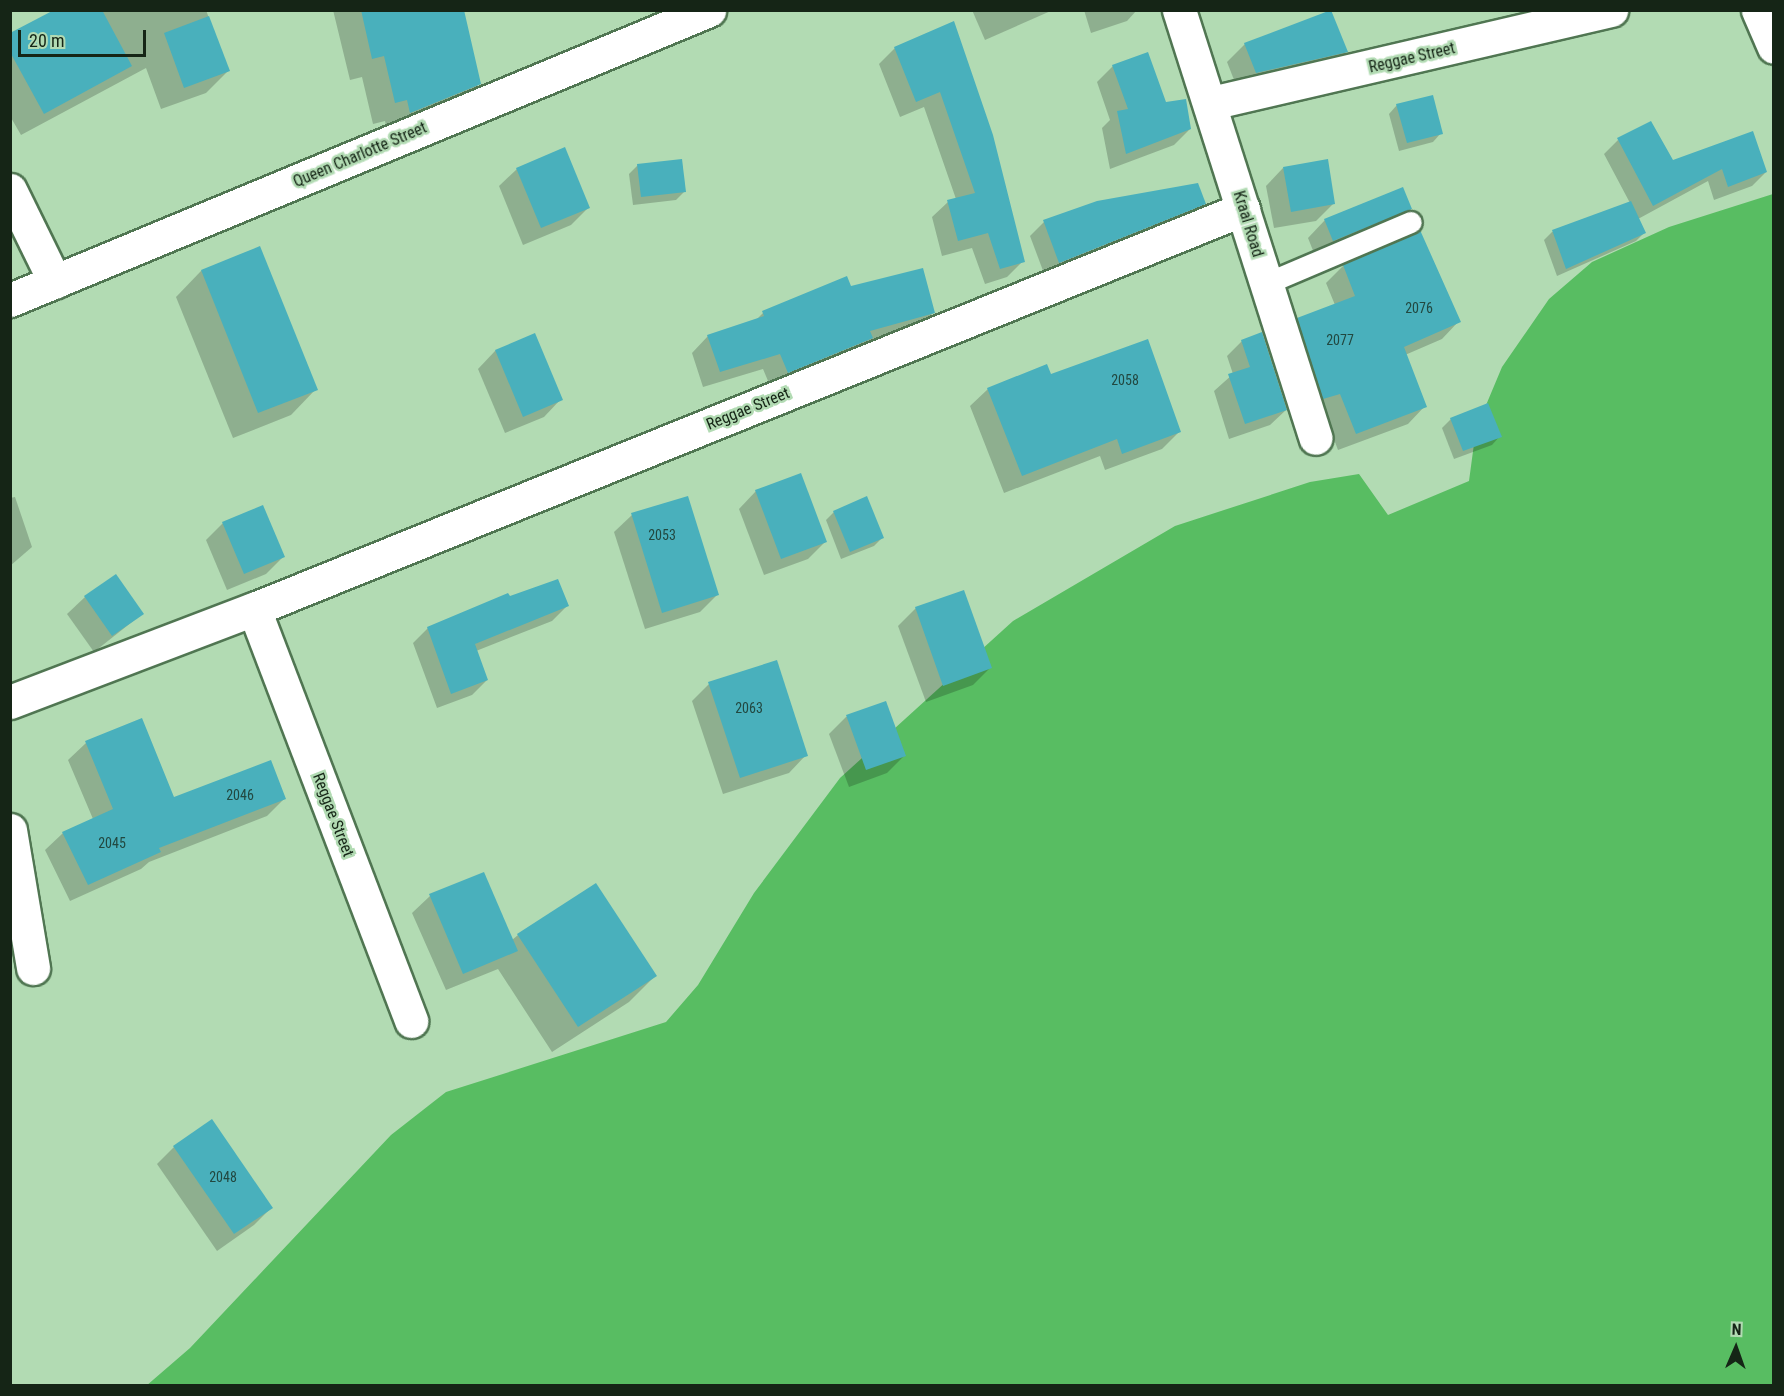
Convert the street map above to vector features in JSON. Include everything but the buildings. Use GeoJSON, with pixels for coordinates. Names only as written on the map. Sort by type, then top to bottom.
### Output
{"type":"FeatureCollection","features":[{"type":"Feature","properties":{"kind":"street","name":"Queen Charlotte Street"},"geometry":{"type":"LineString","coordinates":[[10,300],[709,10]]}},
{"type":"Feature","properties":{"kind":"street","name":"Kraal Road"},"geometry":{"type":"LineString","coordinates":[[1179,10],[1211,103],[1316,438]]}},
{"type":"Feature","properties":{"kind":"street","name":"Reggae Street"},"geometry":{"type":"LineString","coordinates":[[1211,103],[1611,10]]}},
{"type":"Feature","properties":{"kind":"street"},"geometry":{"type":"LineString","coordinates":[[1758,10],[1773,47]]}},
{"type":"Feature","properties":{"kind":"street"},"geometry":{"type":"LineString","coordinates":[[10,190],[55,282]]}},
{"type":"Feature","properties":{"kind":"street","name":"Reggae Street"},"geometry":{"type":"LineString","coordinates":[[10,702],[254,609],[1243,209]]}},
{"type":"Feature","properties":{"kind":"street","name":"Reggae Street"},"geometry":{"type":"LineString","coordinates":[[254,609],[411,1021]]}},
{"type":"Feature","properties":{"kind":"street"},"geometry":{"type":"LineString","coordinates":[[10,830],[33,968]]}},
{"type":"Feature","properties":{"kind":"lane"},"geometry":{"type":"LineString","coordinates":[[1267,283],[1411,222]]}},
{"type":"Feature","properties":{"kind":"shaded area"},"geometry":{"type":"Polygon","coordinates":[[[1773,194],[1773,1385],[146,1386],[190,1348],[391,1135],[446,1092],[666,1022],[698,985],[754,893],[840,778],[1013,621],[1175,526],[1310,482],[1359,474],[1388,515],[1469,481],[1476,429],[1502,367],[1549,299],[1592,262],[1669,227],[1773,194]]]}}]}
